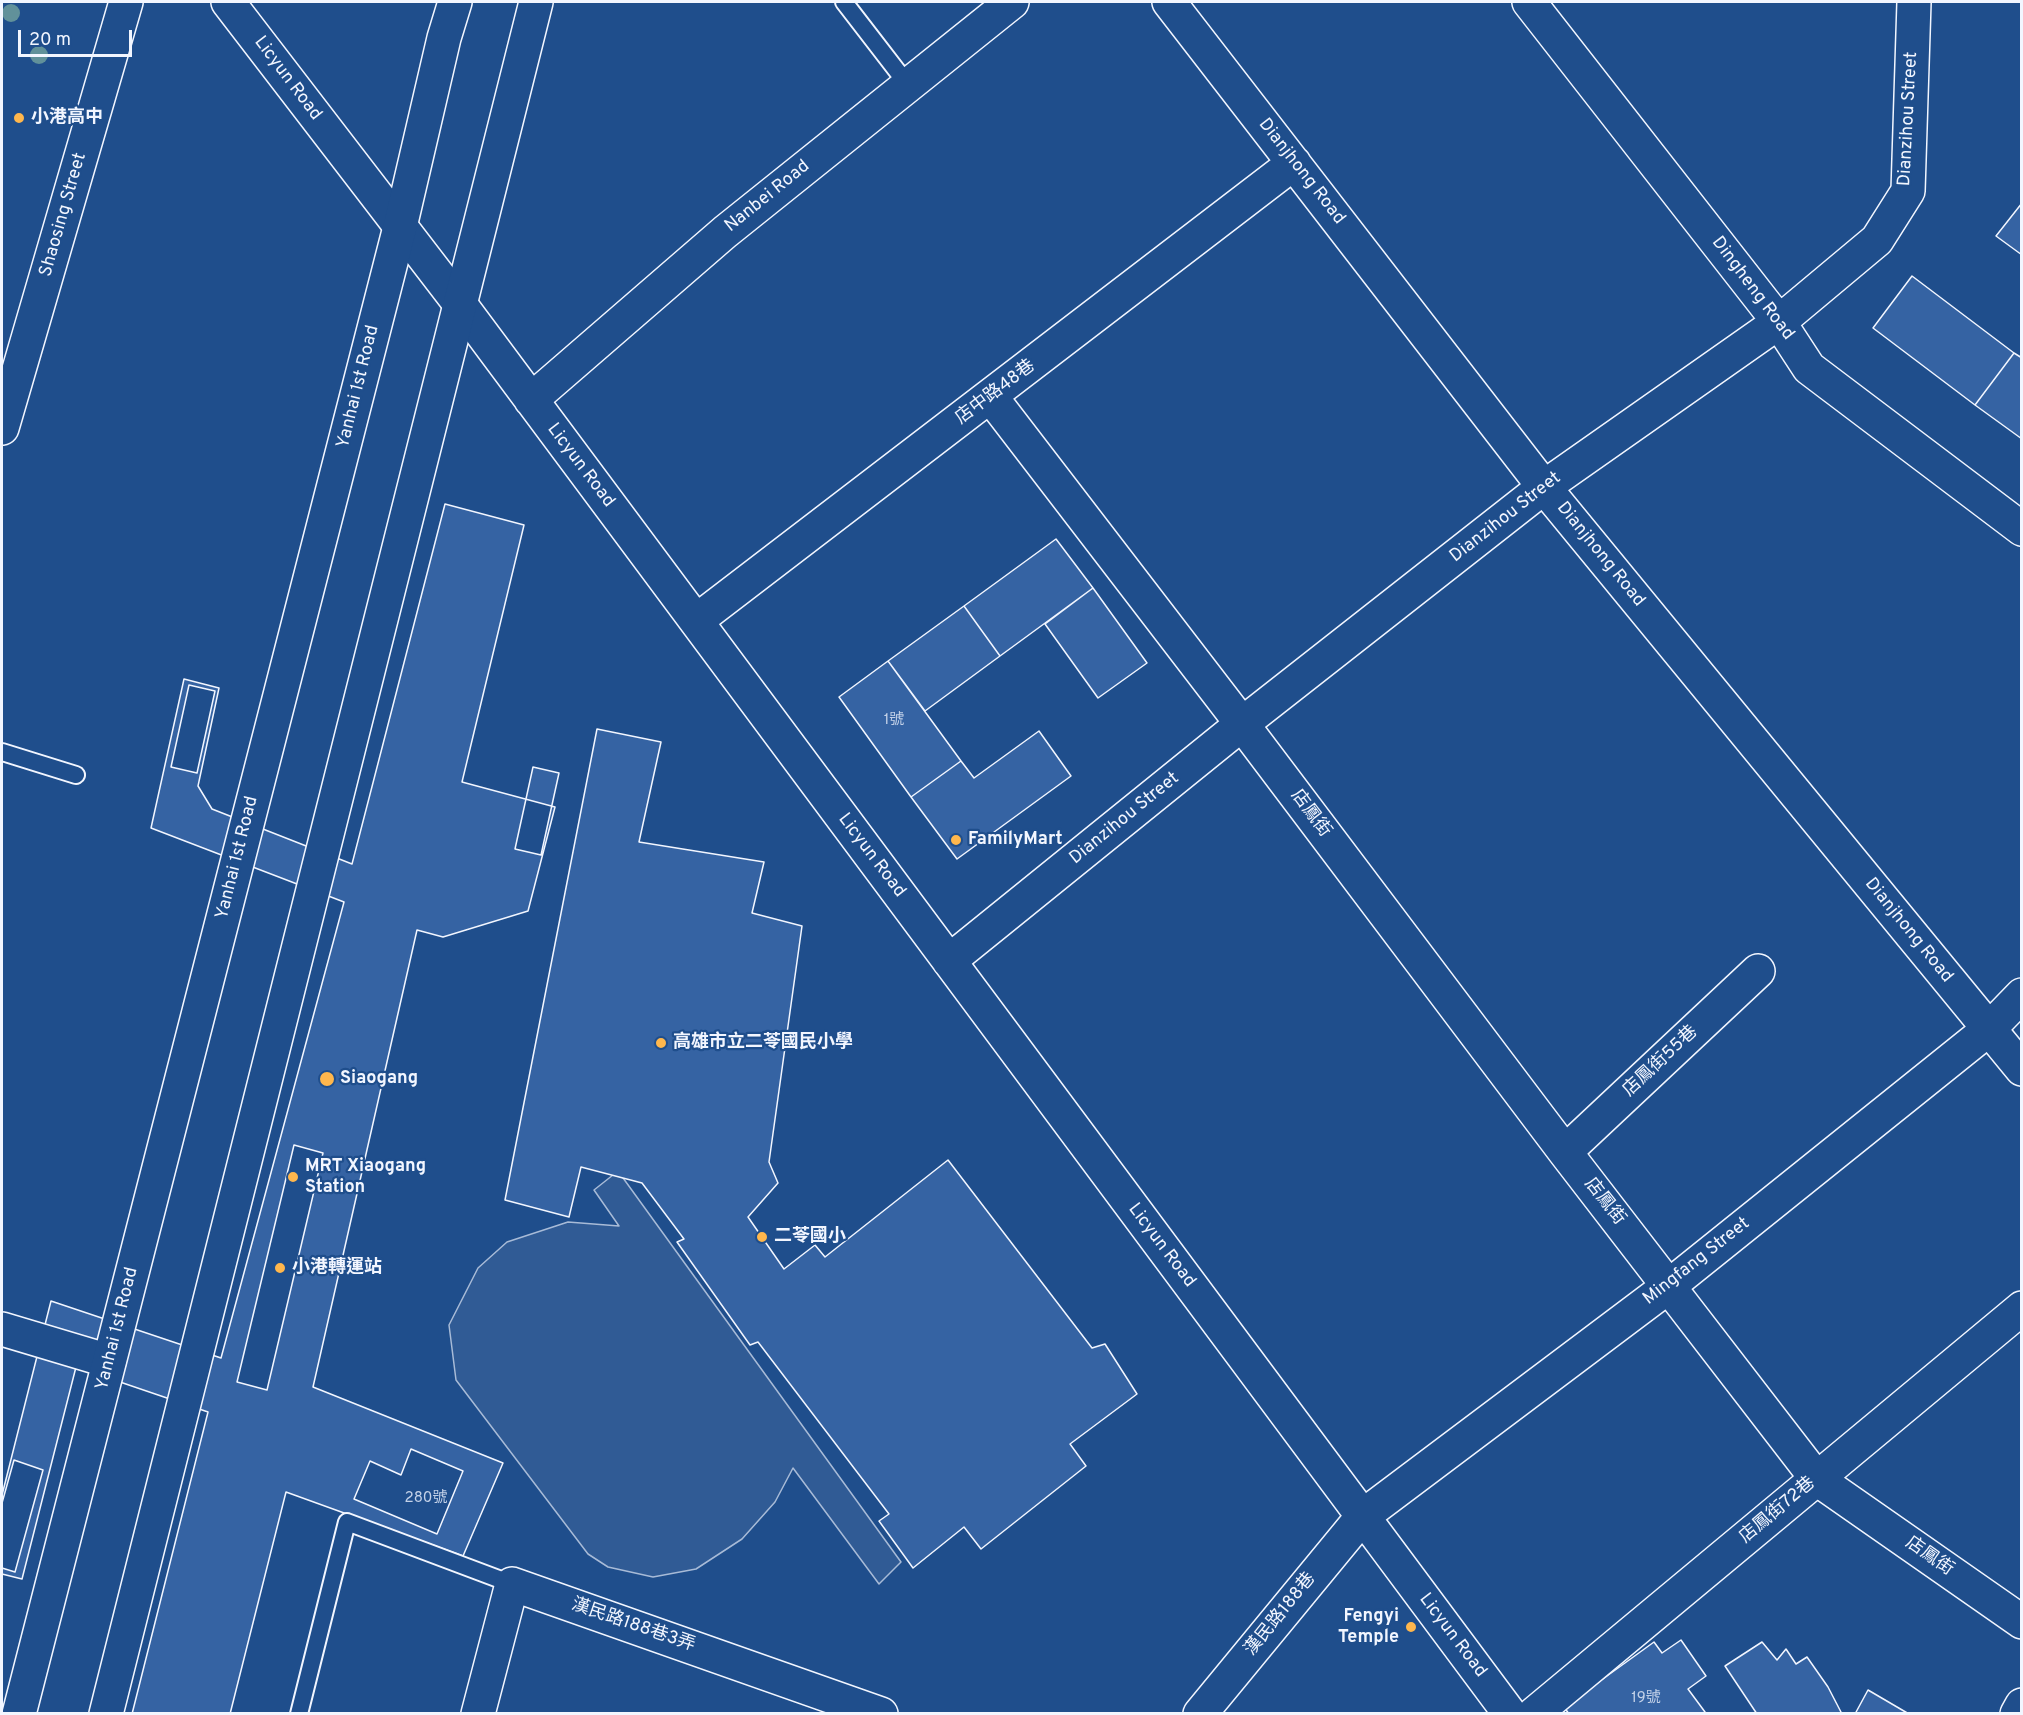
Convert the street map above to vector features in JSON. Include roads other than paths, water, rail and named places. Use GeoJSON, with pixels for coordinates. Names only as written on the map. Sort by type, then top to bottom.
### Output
{"type":"FeatureCollection","features":[{"type":"Feature","properties":{"kind":"street","name":"Shaosing Street"},"geometry":{"type":"LineString","coordinates":[[2,428],[126,2]]}},
{"type":"Feature","properties":{"kind":"street","name":"Licyun Road"},"geometry":{"type":"LineString","coordinates":[[228,2],[460,304],[1510,1713]]}},
{"type":"Feature","properties":{"kind":"street","name":"Yanhai 1st Road"},"geometry":{"type":"LineString","coordinates":[[19,1713],[400,227],[444,38],[455,2]]}},
{"type":"Feature","properties":{"kind":"street"},"geometry":{"type":"LineString","coordinates":[[106,1713],[536,2]]}},
{"type":"Feature","properties":{"kind":"street","name":"Nanbei Road"},"geometry":{"type":"LineString","coordinates":[[531,400],[725,232],[1012,2]]}},
{"type":"Feature","properties":{"kind":"street","name":"Dianjhong Road"},"geometry":{"type":"LineString","coordinates":[[1169,2],[1544,487],[2022,1069]]}},
{"type":"Feature","properties":{"kind":"street","name":"Dingheng Road"},"geometry":{"type":"LineString","coordinates":[[1529,2],[1779,322],[1809,368],[2022,529]]}},
{"type":"Feature","properties":{"kind":"street","name":"Dianzihou Street"},"geometry":{"type":"LineString","coordinates":[[950,961],[1242,724],[1544,487],[1779,322],[1877,240],[1908,191],[1914,2]]}},
{"type":"Feature","properties":{"kind":"street","name":"店中路48巷"},"geometry":{"type":"LineString","coordinates":[[696,621],[1294,163]]}},
{"type":"Feature","properties":{"kind":"street","name":"店鳳街"},"geometry":{"type":"LineString","coordinates":[[991,397],[1242,724],[1565,1152],[1817,1479],[2022,1622]]}},
{"type":"Feature","properties":{"kind":"street","name":"店鳳街55巷"},"geometry":{"type":"LineString","coordinates":[[1565,1152],[1758,971]]}},
{"type":"Feature","properties":{"kind":"street","name":"Mingfang Street"},"geometry":{"type":"LineString","coordinates":[[1363,1516],[1669,1286],[1989,1029],[2022,995]]}},
{"type":"Feature","properties":{"kind":"street","name":"店鳳街72巷"},"geometry":{"type":"LineString","coordinates":[[1534,1713],[2022,1308]]}},
{"type":"Feature","properties":{"kind":"street"},"geometry":{"type":"LineString","coordinates":[[2,1329],[109,1361]]}},
{"type":"Feature","properties":{"kind":"street","name":"漢民路188巷"},"geometry":{"type":"LineString","coordinates":[[1200,1713],[1363,1516]]}},
{"type":"Feature","properties":{"kind":"street"},"geometry":{"type":"LineString","coordinates":[[478,1713],[512,1584]]}},
{"type":"Feature","properties":{"kind":"street","name":"漢民路188巷3弄"},"geometry":{"type":"LineString","coordinates":[[512,1584],[881,1713]]}},
{"type":"Feature","properties":{"kind":"street"},"geometry":{"type":"LineString","coordinates":[[2017,1713],[2022,1705]]}},
{"type":"Feature","properties":{"kind":"lane"},"geometry":{"type":"LineString","coordinates":[[844,2],[908,85]]}},
{"type":"Feature","properties":{"kind":"lane"},"geometry":{"type":"LineString","coordinates":[[2,752],[76,775]]}},
{"type":"Feature","properties":{"kind":"lane"},"geometry":{"type":"LineString","coordinates":[[299,1713],[347,1522],[512,1584]]}},
{"type":"Feature","properties":{"kind":"place","name":"小港高中"},"geometry":{"type":"Point","coordinates":[19,118]}},
{"type":"Feature","properties":{"kind":"place","name":"FamilyMart"},"geometry":{"type":"Point","coordinates":[956,840]}},
{"type":"Feature","properties":{"kind":"place","name":"高雄市立二苓國民小學"},"geometry":{"type":"Point","coordinates":[661,1043]}},
{"type":"Feature","properties":{"kind":"place","name":"Siaogang"},"geometry":{"type":"Point","coordinates":[327,1079]}},
{"type":"Feature","properties":{"kind":"place","name":"MRT Xiaogang Station"},"geometry":{"type":"Point","coordinates":[293,1177]}},
{"type":"Feature","properties":{"kind":"place","name":"二苓國小"},"geometry":{"type":"Point","coordinates":[762,1237]}},
{"type":"Feature","properties":{"kind":"place","name":"小港轉運站"},"geometry":{"type":"Point","coordinates":[280,1268]}},
{"type":"Feature","properties":{"kind":"place","name":"Fengyi Temple"},"geometry":{"type":"Point","coordinates":[1411,1627]}}]}
